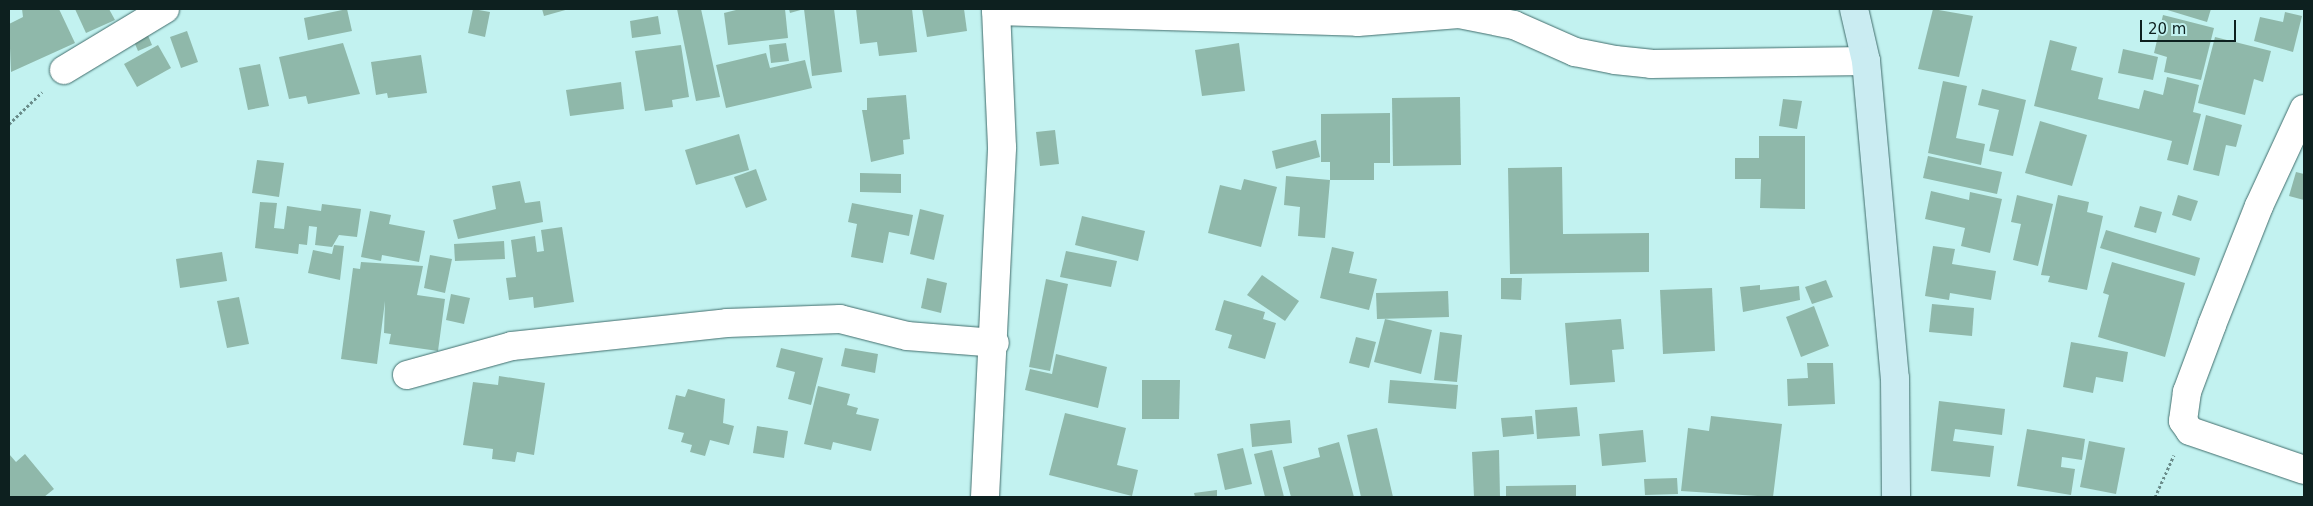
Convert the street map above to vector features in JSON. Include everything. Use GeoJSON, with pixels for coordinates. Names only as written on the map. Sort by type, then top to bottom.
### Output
{"type":"FeatureCollection","features":[{"type":"Feature","properties":{"kind":"main road"},"geometry":{"type":"LineString","coordinates":[[1854,9],[1866,61],[1895,378],[1896,497]]}},
{"type":"Feature","properties":{"kind":"street"},"geometry":{"type":"LineString","coordinates":[[64,70],[166,9]]}},
{"type":"Feature","properties":{"kind":"street"},"geometry":{"type":"LineString","coordinates":[[986,497],[995,342],[1002,147],[996,10],[1358,22],[1459,14],[1514,25],[1575,52],[1615,60],[1651,64],[1866,61]]}},
{"type":"Feature","properties":{"kind":"street"},"geometry":{"type":"LineString","coordinates":[[2304,109],[2259,206],[2187,392],[2184,421],[2190,432],[2304,470]]}},
{"type":"Feature","properties":{"kind":"street"},"geometry":{"type":"LineString","coordinates":[[407,375],[512,346],[727,323],[840,319],[907,336],[995,342]]}},
{"type":"Feature","properties":{"kind":"path"},"geometry":{"type":"LineString","coordinates":[[9,124],[64,70]]}},
{"type":"Feature","properties":{"kind":"path"},"geometry":{"type":"LineString","coordinates":[[2154,497],[2190,432]]}},
{"type":"Feature","properties":{"kind":"building"},"geometry":{"type":"Polygon","coordinates":[[[22,9],[59,9],[75,43],[11,72],[9,24],[23,17],[22,9]]]}},
{"type":"Feature","properties":{"kind":"building"},"geometry":{"type":"Polygon","coordinates":[[[75,9],[109,9],[115,20],[86,33],[75,9]]]}},
{"type":"Feature","properties":{"kind":"building"},"geometry":{"type":"Polygon","coordinates":[[[347,9],[352,31],[308,40],[304,18],[347,9]]]}},
{"type":"Feature","properties":{"kind":"building"},"geometry":{"type":"Polygon","coordinates":[[[473,9],[490,12],[485,37],[468,33],[473,9]]]}},
{"type":"Feature","properties":{"kind":"building"},"geometry":{"type":"Polygon","coordinates":[[[542,9],[569,9],[544,16],[542,9]]]}},
{"type":"Feature","properties":{"kind":"building"},"geometry":{"type":"Polygon","coordinates":[[[677,9],[701,9],[720,97],[696,101],[677,9]]]}},
{"type":"Feature","properties":{"kind":"building"},"geometry":{"type":"Polygon","coordinates":[[[740,9],[785,9],[788,38],[728,45],[724,13],[740,9]]]}},
{"type":"Feature","properties":{"kind":"building"},"geometry":{"type":"Polygon","coordinates":[[[789,9],[804,9],[790,13],[789,9]]]}},
{"type":"Feature","properties":{"kind":"building"},"geometry":{"type":"Polygon","coordinates":[[[804,9],[834,9],[842,72],[812,76],[804,9]]]}},
{"type":"Feature","properties":{"kind":"building"},"geometry":{"type":"Polygon","coordinates":[[[856,9],[912,9],[917,52],[879,56],[877,42],[860,44],[856,9]]]}},
{"type":"Feature","properties":{"kind":"building"},"geometry":{"type":"Polygon","coordinates":[[[922,9],[964,9],[967,31],[927,37],[922,9]]]}},
{"type":"Feature","properties":{"kind":"building"},"geometry":{"type":"Polygon","coordinates":[[[1933,9],[1973,16],[1959,77],[1918,69],[1933,9]]]}},
{"type":"Feature","properties":{"kind":"building"},"geometry":{"type":"Polygon","coordinates":[[[2164,9],[2211,9],[2207,22],[2164,9]]]}},
{"type":"Feature","properties":{"kind":"building"},"geometry":{"type":"Polygon","coordinates":[[[2285,12],[2302,16],[2293,52],[2254,41],[2260,17],[2283,22],[2285,12]]]}},
{"type":"Feature","properties":{"kind":"building"},"geometry":{"type":"Polygon","coordinates":[[[2163,15],[2214,28],[2201,80],[2164,72],[2167,57],[2154,53],[2163,15]]]}},
{"type":"Feature","properties":{"kind":"building"},"geometry":{"type":"Polygon","coordinates":[[[658,16],[661,34],[632,38],[630,21],[658,16]]]}},
{"type":"Feature","properties":{"kind":"building"},"geometry":{"type":"Polygon","coordinates":[[[187,31],[198,62],[181,68],[170,37],[187,31]]]}},
{"type":"Feature","properties":{"kind":"building"},"geometry":{"type":"Polygon","coordinates":[[[147,33],[152,45],[138,51],[133,39],[147,33]]]}},
{"type":"Feature","properties":{"kind":"building"},"geometry":{"type":"Polygon","coordinates":[[[2215,37],[2271,51],[2263,82],[2254,79],[2245,115],[2198,103],[2215,37]]]}},
{"type":"Feature","properties":{"kind":"building"},"geometry":{"type":"Polygon","coordinates":[[[2050,40],[2077,47],[2071,70],[2103,78],[2098,99],[2139,109],[2144,90],[2163,95],[2167,77],[2199,85],[2193,112],[2201,114],[2188,165],[2167,160],[2172,141],[2034,106],[2050,40]]]}},
{"type":"Feature","properties":{"kind":"building"},"geometry":{"type":"Polygon","coordinates":[[[343,43],[360,94],[308,104],[306,96],[289,99],[279,57],[343,43]]]}},
{"type":"Feature","properties":{"kind":"building"},"geometry":{"type":"Polygon","coordinates":[[[786,43],[789,61],[771,63],[769,45],[786,43]]]}},
{"type":"Feature","properties":{"kind":"building"},"geometry":{"type":"Polygon","coordinates":[[[1239,43],[1245,91],[1202,96],[1195,50],[1239,43]]]}},
{"type":"Feature","properties":{"kind":"building"},"geometry":{"type":"Polygon","coordinates":[[[158,45],[171,68],[137,87],[124,64],[158,45]]]}},
{"type":"Feature","properties":{"kind":"building"},"geometry":{"type":"Polygon","coordinates":[[[681,45],[689,97],[672,100],[673,107],[645,111],[635,51],[681,45]]]}},
{"type":"Feature","properties":{"kind":"building"},"geometry":{"type":"Polygon","coordinates":[[[2123,49],[2158,57],[2153,80],[2118,73],[2123,49]]]}},
{"type":"Feature","properties":{"kind":"building"},"geometry":{"type":"Polygon","coordinates":[[[766,53],[770,68],[805,60],[812,88],[726,108],[716,65],[766,53]]]}},
{"type":"Feature","properties":{"kind":"building"},"geometry":{"type":"Polygon","coordinates":[[[421,55],[427,93],[388,98],[387,93],[376,95],[371,62],[421,55]]]}},
{"type":"Feature","properties":{"kind":"building"},"geometry":{"type":"Polygon","coordinates":[[[260,64],[269,106],[248,110],[239,68],[260,64]]]}},
{"type":"Feature","properties":{"kind":"building"},"geometry":{"type":"Polygon","coordinates":[[[1943,81],[1967,86],[1956,138],[1985,144],[1981,165],[1928,153],[1943,81]]]}},
{"type":"Feature","properties":{"kind":"building"},"geometry":{"type":"Polygon","coordinates":[[[621,82],[624,109],[570,116],[566,90],[621,82]]]}},
{"type":"Feature","properties":{"kind":"building"},"geometry":{"type":"Polygon","coordinates":[[[1982,89],[2026,100],[2013,156],[1989,151],[1999,110],[1978,105],[1982,89]]]}},
{"type":"Feature","properties":{"kind":"building"},"geometry":{"type":"Polygon","coordinates":[[[906,95],[910,139],[903,140],[904,154],[871,162],[862,110],[867,110],[867,98],[906,95]]]}},
{"type":"Feature","properties":{"kind":"building"},"geometry":{"type":"Polygon","coordinates":[[[1460,97],[1461,165],[1393,166],[1392,98],[1460,97]]]}},
{"type":"Feature","properties":{"kind":"building"},"geometry":{"type":"Polygon","coordinates":[[[1783,99],[1802,101],[1797,129],[1779,126],[1783,99]]]}},
{"type":"Feature","properties":{"kind":"building"},"geometry":{"type":"Polygon","coordinates":[[[1390,113],[1390,163],[1374,163],[1374,180],[1330,180],[1330,162],[1321,162],[1321,114],[1390,113]]]}},
{"type":"Feature","properties":{"kind":"building"},"geometry":{"type":"Polygon","coordinates":[[[2206,115],[2242,125],[2236,147],[2226,145],[2219,176],[2193,170],[2206,115]]]}},
{"type":"Feature","properties":{"kind":"building"},"geometry":{"type":"Polygon","coordinates":[[[2040,121],[2087,135],[2072,186],[2025,173],[2040,121]]]}},
{"type":"Feature","properties":{"kind":"building"},"geometry":{"type":"Polygon","coordinates":[[[1055,130],[1059,164],[1040,166],[1036,132],[1055,130]]]}},
{"type":"Feature","properties":{"kind":"building"},"geometry":{"type":"Polygon","coordinates":[[[739,134],[749,170],[696,185],[685,150],[739,134]]]}},
{"type":"Feature","properties":{"kind":"building"},"geometry":{"type":"Polygon","coordinates":[[[1759,136],[1805,136],[1805,209],[1760,208],[1761,179],[1735,179],[1735,158],[1759,158],[1759,136]]]}},
{"type":"Feature","properties":{"kind":"building"},"geometry":{"type":"Polygon","coordinates":[[[1316,140],[1320,157],[1276,169],[1272,151],[1316,140]]]}},
{"type":"Feature","properties":{"kind":"building"},"geometry":{"type":"Polygon","coordinates":[[[1928,156],[2002,172],[1997,194],[1923,178],[1928,156]]]}},
{"type":"Feature","properties":{"kind":"building"},"geometry":{"type":"Polygon","coordinates":[[[257,160],[284,163],[279,197],[252,193],[257,160]]]}},
{"type":"Feature","properties":{"kind":"building"},"geometry":{"type":"Polygon","coordinates":[[[1562,167],[1563,234],[1649,233],[1649,272],[1510,274],[1508,168],[1562,167]]]}},
{"type":"Feature","properties":{"kind":"building"},"geometry":{"type":"Polygon","coordinates":[[[756,169],[767,200],[746,208],[734,177],[756,169]]]}},
{"type":"Feature","properties":{"kind":"building"},"geometry":{"type":"Polygon","coordinates":[[[2296,172],[2304,174],[2304,200],[2289,196],[2296,172]]]}},
{"type":"Feature","properties":{"kind":"building"},"geometry":{"type":"Polygon","coordinates":[[[860,173],[901,174],[901,193],[860,192],[860,173]]]}},
{"type":"Feature","properties":{"kind":"building"},"geometry":{"type":"Polygon","coordinates":[[[1286,176],[1330,180],[1325,238],[1298,236],[1300,207],[1284,205],[1286,176]]]}},
{"type":"Feature","properties":{"kind":"building"},"geometry":{"type":"Polygon","coordinates":[[[1244,179],[1277,187],[1261,247],[1208,233],[1220,185],[1241,190],[1244,179]]]}},
{"type":"Feature","properties":{"kind":"building"},"geometry":{"type":"Polygon","coordinates":[[[520,181],[525,203],[540,201],[543,222],[458,239],[453,220],[496,209],[492,186],[520,181]]]}},
{"type":"Feature","properties":{"kind":"building"},"geometry":{"type":"Polygon","coordinates":[[[1931,191],[1969,200],[1970,192],[2002,199],[1990,253],[1961,246],[1965,228],[1925,219],[1931,191]]]}},
{"type":"Feature","properties":{"kind":"building"},"geometry":{"type":"Polygon","coordinates":[[[2017,195],[2053,204],[2038,266],[2013,260],[2021,224],[2011,222],[2017,195]]]}},
{"type":"Feature","properties":{"kind":"building"},"geometry":{"type":"Polygon","coordinates":[[[2058,195],[2089,202],[2087,212],[2103,216],[2087,290],[2048,282],[2050,276],[2041,275],[2058,195]]]}},
{"type":"Feature","properties":{"kind":"building"},"geometry":{"type":"Polygon","coordinates":[[[2178,195],[2198,201],[2191,221],[2172,215],[2178,195]]]}},
{"type":"Feature","properties":{"kind":"building"},"geometry":{"type":"Polygon","coordinates":[[[260,202],[277,203],[274,228],[284,229],[287,206],[321,211],[322,204],[361,209],[357,237],[339,235],[332,247],[315,245],[317,227],[309,226],[307,245],[299,244],[298,254],[255,248],[260,202]]]}},
{"type":"Feature","properties":{"kind":"building"},"geometry":{"type":"Polygon","coordinates":[[[852,203],[913,215],[909,236],[889,232],[883,263],[851,257],[857,224],[848,222],[852,203]]]}},
{"type":"Feature","properties":{"kind":"building"},"geometry":{"type":"Polygon","coordinates":[[[2140,206],[2162,212],[2156,233],[2134,227],[2140,206]]]}},
{"type":"Feature","properties":{"kind":"building"},"geometry":{"type":"Polygon","coordinates":[[[920,209],[944,215],[934,260],[910,254],[920,209]]]}},
{"type":"Feature","properties":{"kind":"building"},"geometry":{"type":"Polygon","coordinates":[[[370,211],[391,215],[389,224],[425,231],[419,262],[382,255],[381,261],[361,257],[370,211]]]}},
{"type":"Feature","properties":{"kind":"building"},"geometry":{"type":"Polygon","coordinates":[[[1082,216],[1145,231],[1138,261],[1075,245],[1082,216]]]}},
{"type":"Feature","properties":{"kind":"building"},"geometry":{"type":"Polygon","coordinates":[[[562,227],[574,302],[534,308],[533,297],[509,300],[506,278],[516,277],[511,240],[535,236],[537,252],[544,251],[541,230],[562,227]]]}},
{"type":"Feature","properties":{"kind":"building"},"geometry":{"type":"Polygon","coordinates":[[[2106,230],[2200,258],[2195,276],[2100,248],[2106,230]]]}},
{"type":"Feature","properties":{"kind":"building"},"geometry":{"type":"Polygon","coordinates":[[[504,241],[505,259],[455,261],[454,244],[504,241]]]}},
{"type":"Feature","properties":{"kind":"building"},"geometry":{"type":"Polygon","coordinates":[[[334,245],[344,246],[340,280],[308,273],[313,250],[332,254],[334,245]]]}},
{"type":"Feature","properties":{"kind":"building"},"geometry":{"type":"Polygon","coordinates":[[[1933,246],[1955,249],[1952,264],[1996,271],[1991,300],[1950,293],[1949,300],[1925,296],[1933,246]]]}},
{"type":"Feature","properties":{"kind":"building"},"geometry":{"type":"Polygon","coordinates":[[[1332,247],[1354,252],[1349,273],[1377,279],[1369,310],[1320,298],[1332,247]]]}},
{"type":"Feature","properties":{"kind":"building"},"geometry":{"type":"Polygon","coordinates":[[[1066,251],[1117,261],[1111,287],[1060,277],[1066,251]]]}},
{"type":"Feature","properties":{"kind":"building"},"geometry":{"type":"Polygon","coordinates":[[[222,252],[227,281],[180,288],[176,259],[222,252]]]}},
{"type":"Feature","properties":{"kind":"building"},"geometry":{"type":"Polygon","coordinates":[[[430,255],[452,259],[445,293],[424,288],[430,255]]]}},
{"type":"Feature","properties":{"kind":"building"},"geometry":{"type":"Polygon","coordinates":[[[361,262],[423,266],[417,295],[445,299],[438,351],[389,344],[391,334],[384,333],[385,301],[377,364],[341,359],[353,268],[360,269],[361,262]]]}},
{"type":"Feature","properties":{"kind":"building"},"geometry":{"type":"Polygon","coordinates":[[[2112,262],[2185,283],[2165,357],[2098,337],[2109,295],[2103,293],[2112,262]]]}},
{"type":"Feature","properties":{"kind":"building"},"geometry":{"type":"Polygon","coordinates":[[[1262,275],[1299,301],[1285,321],[1247,295],[1262,275]]]}},
{"type":"Feature","properties":{"kind":"building"},"geometry":{"type":"Polygon","coordinates":[[[927,278],[947,283],[941,313],[921,308],[927,278]]]}},
{"type":"Feature","properties":{"kind":"building"},"geometry":{"type":"Polygon","coordinates":[[[1501,278],[1522,278],[1521,300],[1501,299],[1501,278]]]}},
{"type":"Feature","properties":{"kind":"building"},"geometry":{"type":"Polygon","coordinates":[[[1046,279],[1068,284],[1050,371],[1029,367],[1046,279]]]}},
{"type":"Feature","properties":{"kind":"building"},"geometry":{"type":"Polygon","coordinates":[[[1826,280],[1833,297],[1812,304],[1805,287],[1826,280]]]}},
{"type":"Feature","properties":{"kind":"building"},"geometry":{"type":"Polygon","coordinates":[[[1760,285],[1760,290],[1799,286],[1800,300],[1743,312],[1740,287],[1760,285]]]}},
{"type":"Feature","properties":{"kind":"building"},"geometry":{"type":"Polygon","coordinates":[[[1712,288],[1715,351],[1663,354],[1660,290],[1712,288]]]}},
{"type":"Feature","properties":{"kind":"building"},"geometry":{"type":"Polygon","coordinates":[[[1448,291],[1449,317],[1377,319],[1376,293],[1448,291]]]}},
{"type":"Feature","properties":{"kind":"building"},"geometry":{"type":"Polygon","coordinates":[[[451,294],[470,298],[464,324],[446,320],[451,294]]]}},
{"type":"Feature","properties":{"kind":"building"},"geometry":{"type":"Polygon","coordinates":[[[239,297],[249,344],[227,348],[217,301],[239,297]]]}},
{"type":"Feature","properties":{"kind":"building"},"geometry":{"type":"Polygon","coordinates":[[[1224,300],[1265,312],[1263,319],[1276,323],[1265,359],[1228,348],[1232,335],[1215,330],[1224,300]]]}},
{"type":"Feature","properties":{"kind":"building"},"geometry":{"type":"Polygon","coordinates":[[[1932,304],[1974,308],[1972,336],[1929,332],[1932,304]]]}},
{"type":"Feature","properties":{"kind":"building"},"geometry":{"type":"Polygon","coordinates":[[[1814,306],[1829,346],[1801,357],[1786,317],[1814,306]]]}},
{"type":"Feature","properties":{"kind":"building"},"geometry":{"type":"Polygon","coordinates":[[[1385,319],[1432,330],[1421,374],[1374,362],[1385,319]]]}},
{"type":"Feature","properties":{"kind":"building"},"geometry":{"type":"Polygon","coordinates":[[[1621,319],[1624,349],[1612,350],[1615,382],[1570,385],[1565,323],[1621,319]]]}},
{"type":"Feature","properties":{"kind":"building"},"geometry":{"type":"Polygon","coordinates":[[[1440,332],[1462,335],[1457,382],[1434,380],[1440,332]]]}},
{"type":"Feature","properties":{"kind":"building"},"geometry":{"type":"Polygon","coordinates":[[[1356,337],[1376,342],[1369,368],[1349,363],[1356,337]]]}},
{"type":"Feature","properties":{"kind":"building"},"geometry":{"type":"Polygon","coordinates":[[[2071,342],[2128,352],[2123,382],[2096,377],[2093,393],[2063,387],[2071,342]]]}},
{"type":"Feature","properties":{"kind":"building"},"geometry":{"type":"Polygon","coordinates":[[[781,348],[823,358],[811,405],[788,399],[795,372],[776,367],[781,348]]]}},
{"type":"Feature","properties":{"kind":"building"},"geometry":{"type":"Polygon","coordinates":[[[845,348],[878,354],[875,373],[841,366],[845,348]]]}},
{"type":"Feature","properties":{"kind":"building"},"geometry":{"type":"Polygon","coordinates":[[[1056,354],[1107,367],[1098,408],[1025,390],[1030,369],[1052,374],[1056,354]]]}},
{"type":"Feature","properties":{"kind":"building"},"geometry":{"type":"Polygon","coordinates":[[[1807,363],[1833,363],[1835,404],[1788,406],[1787,379],[1808,378],[1807,363]]]}},
{"type":"Feature","properties":{"kind":"building"},"geometry":{"type":"Polygon","coordinates":[[[499,376],[545,383],[534,455],[517,452],[515,462],[492,459],[493,449],[463,445],[473,382],[498,385],[499,376]]]}},
{"type":"Feature","properties":{"kind":"building"},"geometry":{"type":"Polygon","coordinates":[[[1142,380],[1180,380],[1179,419],[1142,419],[1142,380]]]}},
{"type":"Feature","properties":{"kind":"building"},"geometry":{"type":"Polygon","coordinates":[[[1390,380],[1458,385],[1456,409],[1388,403],[1390,380]]]}},
{"type":"Feature","properties":{"kind":"building"},"geometry":{"type":"Polygon","coordinates":[[[818,386],[850,394],[847,405],[858,408],[856,414],[879,419],[871,451],[833,442],[831,450],[804,444],[818,386]]]}},
{"type":"Feature","properties":{"kind":"building"},"geometry":{"type":"Polygon","coordinates":[[[688,389],[725,399],[723,423],[734,426],[729,445],[710,440],[705,456],[690,452],[692,445],[681,442],[684,433],[668,429],[676,395],[685,397],[688,389]]]}},
{"type":"Feature","properties":{"kind":"building"},"geometry":{"type":"Polygon","coordinates":[[[1939,401],[2005,409],[2002,435],[1955,429],[1953,441],[1994,446],[1990,477],[1931,471],[1939,401]]]}},
{"type":"Feature","properties":{"kind":"building"},"geometry":{"type":"Polygon","coordinates":[[[1577,407],[1580,436],[1537,439],[1535,410],[1577,407]]]}},
{"type":"Feature","properties":{"kind":"building"},"geometry":{"type":"Polygon","coordinates":[[[1065,413],[1126,428],[1117,465],[1138,470],[1132,496],[1049,475],[1065,413]]]}},
{"type":"Feature","properties":{"kind":"building"},"geometry":{"type":"Polygon","coordinates":[[[1532,416],[1534,434],[1503,437],[1501,418],[1532,416]]]}},
{"type":"Feature","properties":{"kind":"building"},"geometry":{"type":"Polygon","coordinates":[[[1711,416],[1782,424],[1773,497],[1681,491],[1688,428],[1709,431],[1711,416]]]}},
{"type":"Feature","properties":{"kind":"building"},"geometry":{"type":"Polygon","coordinates":[[[1290,420],[1292,443],[1252,447],[1250,424],[1290,420]]]}},
{"type":"Feature","properties":{"kind":"building"},"geometry":{"type":"Polygon","coordinates":[[[757,426],[788,431],[784,458],[753,453],[757,426]]]}},
{"type":"Feature","properties":{"kind":"building"},"geometry":{"type":"Polygon","coordinates":[[[1377,428],[1393,497],[1361,497],[1347,435],[1377,428]]]}},
{"type":"Feature","properties":{"kind":"building"},"geometry":{"type":"Polygon","coordinates":[[[2027,429],[2085,439],[2082,460],[2062,457],[2061,467],[2075,469],[2071,495],[2017,486],[2027,429]]]}},
{"type":"Feature","properties":{"kind":"building"},"geometry":{"type":"Polygon","coordinates":[[[1643,430],[1646,462],[1602,466],[1599,434],[1643,430]]]}},
{"type":"Feature","properties":{"kind":"building"},"geometry":{"type":"Polygon","coordinates":[[[2089,441],[2125,448],[2116,494],[2080,487],[2089,441]]]}},
{"type":"Feature","properties":{"kind":"building"},"geometry":{"type":"Polygon","coordinates":[[[1339,442],[1354,497],[1291,497],[1283,467],[1320,457],[1318,448],[1339,442]]]}},
{"type":"Feature","properties":{"kind":"building"},"geometry":{"type":"Polygon","coordinates":[[[1243,448],[1252,484],[1225,490],[1217,454],[1243,448]]]}},
{"type":"Feature","properties":{"kind":"building"},"geometry":{"type":"Polygon","coordinates":[[[1272,450],[1284,497],[1265,497],[1254,454],[1272,450]]]}},
{"type":"Feature","properties":{"kind":"building"},"geometry":{"type":"Polygon","coordinates":[[[1499,450],[1500,497],[1474,497],[1472,452],[1499,450]]]}},
{"type":"Feature","properties":{"kind":"building"},"geometry":{"type":"Polygon","coordinates":[[[9,454],[16,462],[25,454],[54,489],[44,497],[9,497],[9,454]]]}},
{"type":"Feature","properties":{"kind":"building"},"geometry":{"type":"Polygon","coordinates":[[[1677,478],[1678,494],[1645,495],[1644,479],[1677,478]]]}},
{"type":"Feature","properties":{"kind":"building"},"geometry":{"type":"Polygon","coordinates":[[[1576,485],[1576,497],[1506,497],[1506,486],[1576,485]]]}},
{"type":"Feature","properties":{"kind":"building"},"geometry":{"type":"Polygon","coordinates":[[[1217,490],[1217,497],[1195,497],[1194,493],[1217,490]]]}}]}
